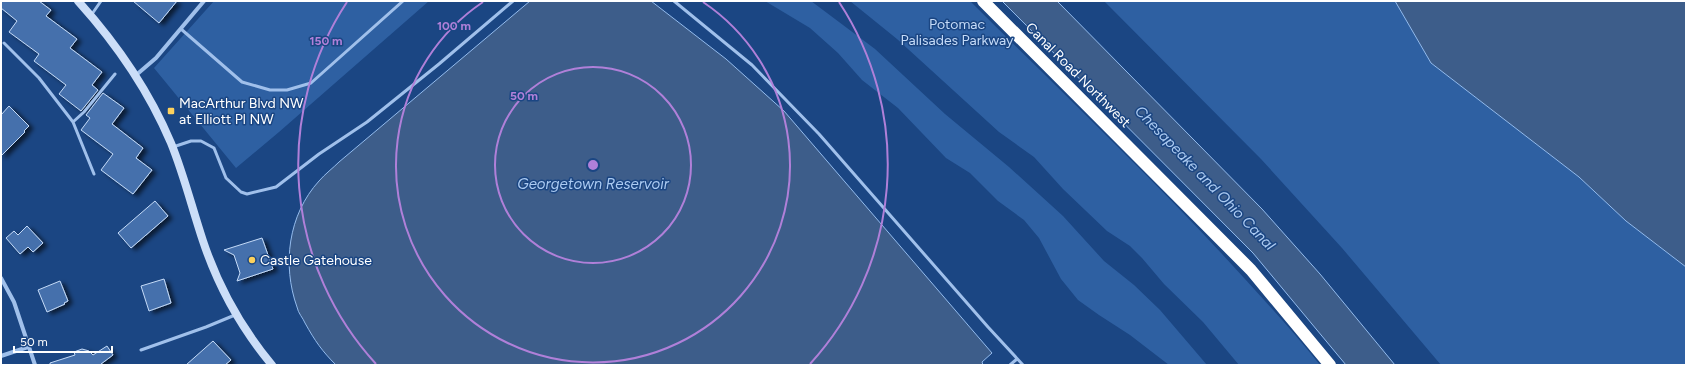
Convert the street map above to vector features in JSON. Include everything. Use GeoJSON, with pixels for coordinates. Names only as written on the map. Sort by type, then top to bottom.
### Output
{"type":"FeatureCollection","features":[{"type":"Feature","properties":{"kind":"highway","name":"Canal Road Northwest"},"geometry":{"type":"LineString","coordinates":[[983,1],[1251,270],[1330,365]]}},
{"type":"Feature","properties":{"kind":"main road"},"geometry":{"type":"LineString","coordinates":[[78,1],[113,42],[155,109],[173,147],[210,260],[237,315],[253,340],[272,365]]}},
{"type":"Feature","properties":{"kind":"street"},"geometry":{"type":"LineString","coordinates":[[135,76],[156,58],[204,1]]}},
{"type":"Feature","properties":{"kind":"street"},"geometry":{"type":"LineString","coordinates":[[1,278],[14,302],[35,365]]}},
{"type":"Feature","properties":{"kind":"street"},"geometry":{"type":"LineString","coordinates":[[1,356],[28,347]]}},
{"type":"Feature","properties":{"kind":"lane"},"geometry":{"type":"LineString","coordinates":[[91,15],[101,1]]}},
{"type":"Feature","properties":{"kind":"lane"},"geometry":{"type":"LineString","coordinates":[[181,29],[242,82],[270,90],[287,90],[311,83],[403,1]]}},
{"type":"Feature","properties":{"kind":"lane"},"geometry":{"type":"LineString","coordinates":[[173,147],[191,141],[201,141],[214,148],[226,178],[241,192],[247,194],[276,187],[319,154],[366,122],[439,64],[513,1]]}},
{"type":"Feature","properties":{"kind":"lane"},"geometry":{"type":"LineString","coordinates":[[674,1],[752,65],[819,134],[1023,365]]}},
{"type":"Feature","properties":{"kind":"lane"},"geometry":{"type":"LineString","coordinates":[[4,43],[39,78],[73,122],[94,174]]}},
{"type":"Feature","properties":{"kind":"lane"},"geometry":{"type":"LineString","coordinates":[[73,122],[84,112],[115,74]]}},
{"type":"Feature","properties":{"kind":"lane"},"geometry":{"type":"LineString","coordinates":[[141,350],[237,315]]}},
{"type":"Feature","properties":{"kind":"lane"},"geometry":{"type":"LineString","coordinates":[[1010,365],[1017,359]]}},
{"type":"Feature","properties":{"kind":"green space"},"geometry":{"type":"Polygon","coordinates":[[[214,1],[429,1],[236,168],[154,68],[214,1]]]}},
{"type":"Feature","properties":{"kind":"green space"},"geometry":{"type":"Polygon","coordinates":[[[765,1],[811,1],[875,49],[945,114],[1009,167],[1063,216],[1104,261],[1134,285],[1160,310],[1207,365],[1169,365],[1130,335],[1078,300],[1061,279],[1039,238],[1024,220],[998,201],[970,173],[946,158],[898,108],[862,80],[838,53],[810,28],[765,1]]]}},
{"type":"Feature","properties":{"kind":"green space","name":"Potomac Palisades Parkway"},"geometry":{"type":"Polygon","coordinates":[[[850,1],[970,1],[1129,158],[1222,254],[1272,308],[1320,365],[1239,365],[1203,322],[1164,284],[1130,246],[1107,231],[1063,189],[1034,157],[999,132],[897,39],[850,1]]]}},
{"type":"Feature","properties":{"kind":"green space"},"geometry":{"type":"Polygon","coordinates":[[[1104,1],[1395,1],[1431,63],[1579,177],[1626,221],[1686,267],[1686,365],[1441,365],[1342,248],[1261,159],[1104,1]]]}},
{"type":"Feature","properties":{"kind":"water","name":"Georgetown Reservoir"},"geometry":{"type":"Polygon","coordinates":[[[530,1],[651,1],[726,59],[784,111],[992,353],[982,362],[983,365],[336,365],[316,341],[298,311],[292,291],[289,258],[294,225],[300,209],[319,181],[339,162],[530,1]]]}},
{"type":"Feature","properties":{"kind":"water","name":"Chesapeake and Ohio Canal"},"geometry":{"type":"Polygon","coordinates":[[[1002,1],[1057,1],[1262,209],[1320,274],[1395,365],[1346,365],[1253,253],[1002,1]]]}},
{"type":"Feature","properties":{"kind":"water"},"geometry":{"type":"Polygon","coordinates":[[[1395,1],[1686,1],[1686,267],[1626,221],[1579,177],[1431,63],[1395,1]]]}},
{"type":"Feature","properties":{"kind":"building"},"geometry":{"type":"Polygon","coordinates":[[[1,1],[39,1],[51,10],[46,16],[77,39],[70,48],[102,72],[92,85],[98,90],[81,111],[59,94],[66,85],[34,61],[39,54],[9,32],[17,21],[1,8],[1,1]]]}},
{"type":"Feature","properties":{"kind":"building"},"geometry":{"type":"Polygon","coordinates":[[[133,1],[177,1],[159,23],[133,1]]]}},
{"type":"Feature","properties":{"kind":"building"},"geometry":{"type":"Polygon","coordinates":[[[103,93],[124,108],[112,124],[143,148],[136,158],[152,170],[133,194],[101,170],[113,154],[81,130],[90,118],[86,115],[103,93]]]}},
{"type":"Feature","properties":{"kind":"building"},"geometry":{"type":"Polygon","coordinates":[[[9,106],[29,126],[1,156],[1,115],[9,106]]]}},
{"type":"Feature","properties":{"kind":"building"},"geometry":{"type":"Polygon","coordinates":[[[155,201],[168,216],[131,248],[118,233],[155,201]]]}},
{"type":"Feature","properties":{"kind":"building"},"geometry":{"type":"Polygon","coordinates":[[[27,226],[43,243],[33,252],[28,247],[20,254],[6,238],[14,231],[18,235],[27,226]]]}},
{"type":"Feature","properties":{"kind":"building","name":"Castle Gatehouse"},"geometry":{"type":"Polygon","coordinates":[[[262,238],[273,269],[237,281],[240,273],[234,255],[224,250],[262,238]]]}},
{"type":"Feature","properties":{"kind":"building"},"geometry":{"type":"Polygon","coordinates":[[[164,279],[171,303],[149,311],[141,286],[164,279]]]}},
{"type":"Feature","properties":{"kind":"building"},"geometry":{"type":"Polygon","coordinates":[[[60,281],[68,301],[64,303],[65,304],[47,312],[38,290],[60,281]]]}},
{"type":"Feature","properties":{"kind":"building"},"geometry":{"type":"Polygon","coordinates":[[[213,341],[231,360],[225,365],[186,365],[213,341]]]}},
{"type":"Feature","properties":{"kind":"building"},"geometry":{"type":"Polygon","coordinates":[[[107,346],[113,355],[101,364],[102,365],[50,365],[50,363],[75,355],[74,352],[82,349],[89,351],[93,355],[107,346]]]}},
{"type":"Feature","properties":{"kind":"place","name":"MacArthur Blvd NW at Elliott Pl NW"},"geometry":{"type":"Point","coordinates":[171,111]}},
{"type":"Feature","properties":{"kind":"place","name":"Castle Gatehouse"},"geometry":{"type":"Point","coordinates":[252,260]}}]}
